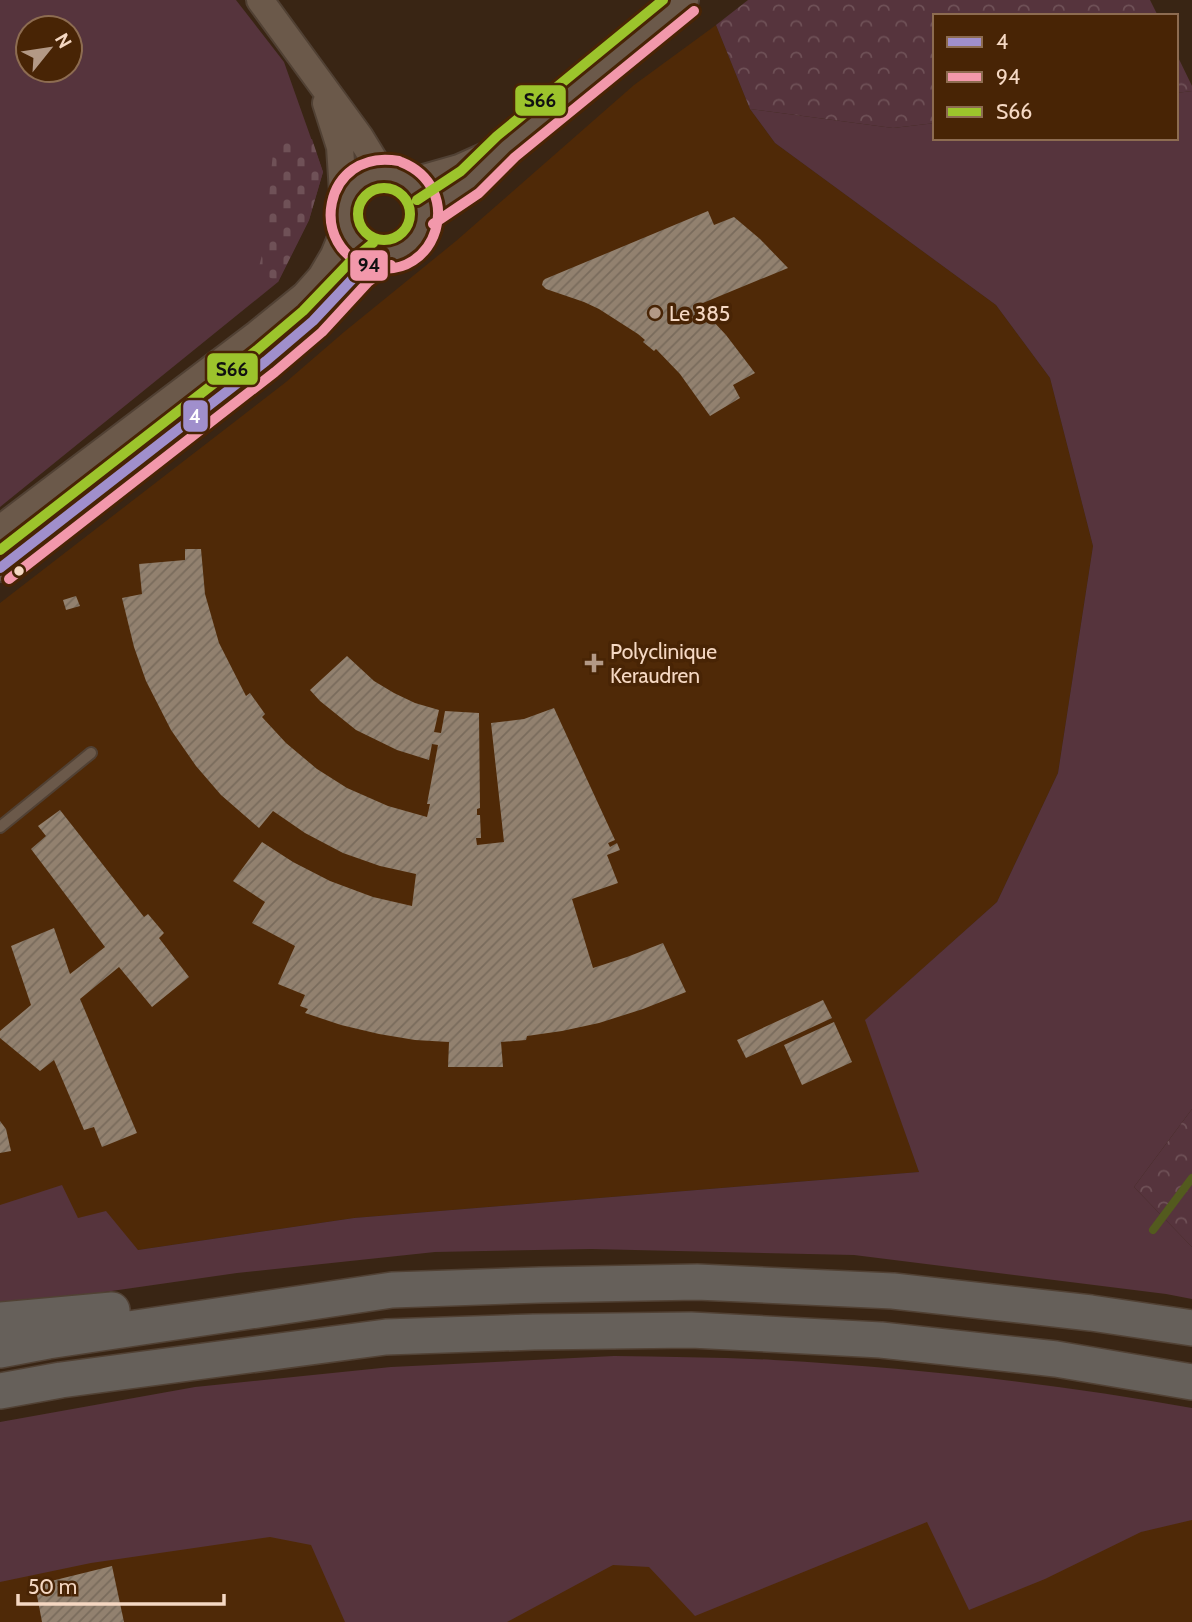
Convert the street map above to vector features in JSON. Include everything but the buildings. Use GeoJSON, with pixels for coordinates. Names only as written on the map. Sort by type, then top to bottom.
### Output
{"type":"FeatureCollection","features":[{"type":"Feature","properties":{"kind":"highway"},"geometry":{"type":"LineString","coordinates":[[0,1320],[90,1311],[392,1290],[711,1283],[893,1291],[1091,1313],[1192,1328]]}},
{"type":"Feature","properties":{"kind":"highway"},"geometry":{"type":"LineString","coordinates":[[0,1350],[392,1290]]}},
{"type":"Feature","properties":{"kind":"highway"},"geometry":{"type":"LineString","coordinates":[[0,1391],[61,1380],[386,1337],[691,1330],[881,1340],[1056,1359],[1192,1382]]}},
{"type":"Feature","properties":{"kind":"street"},"geometry":{"type":"LineString","coordinates":[[260,0],[360,137],[382,173]]}},
{"type":"Feature","properties":{"kind":"street"},"geometry":{"type":"LineString","coordinates":[[425,212],[470,182],[506,147],[685,0]]}},
{"type":"Feature","properties":{"kind":"street"},"geometry":{"type":"LineString","coordinates":[[0,529],[305,295],[334,255],[345,216],[351,190],[364,178],[382,173],[396,175],[410,182],[421,195],[425,212],[421,232],[405,249],[394,253],[382,254],[366,250],[354,240],[345,216],[340,147],[329,109],[313,72]]}},
{"type":"Feature","properties":{"kind":"street"},"geometry":{"type":"LineString","coordinates":[[410,182],[459,168],[506,147]]}},
{"type":"Feature","properties":{"kind":"street"},"geometry":{"type":"LineString","coordinates":[[0,568],[266,360],[313,321],[359,272],[382,254]]}},
{"type":"Feature","properties":{"kind":"lane"},"geometry":{"type":"LineString","coordinates":[[0,827],[91,753]]}},
{"type":"Feature","properties":{"kind":"shaded area","name":"Polyclinique Keraudren"},"geometry":{"type":"Polygon","coordinates":[[[716,25],[750,109],[775,143],[996,305],[1050,378],[1093,546],[1058,773],[997,902],[866,1020],[919,1172],[354,1218],[138,1250],[0,1237],[0,603],[286,382],[456,241],[634,85],[716,25]]]}},
{"type":"Feature","properties":{"kind":"shaded area"},"geometry":{"type":"Polygon","coordinates":[[[1192,1495],[1192,1622],[0,1622],[0,1565],[298,1516],[930,1514],[1192,1495]]]}},
{"type":"Feature","properties":{"kind":"green space"},"geometry":{"type":"Polygon","coordinates":[[[0,0],[236,0],[284,62],[323,172],[309,220],[278,282],[0,507],[0,0]]]}},
{"type":"Feature","properties":{"kind":"green space"},"geometry":{"type":"Polygon","coordinates":[[[748,0],[1150,0],[1157,14],[933,14],[933,123],[893,128],[750,109],[716,25],[748,0]]]}},
{"type":"Feature","properties":{"kind":"green space"},"geometry":{"type":"Polygon","coordinates":[[[1178,57],[1192,86],[1192,91],[1178,93],[1178,57]]]}},
{"type":"Feature","properties":{"kind":"green space"},"geometry":{"type":"Polygon","coordinates":[[[1192,91],[1192,1109],[1134,1187],[1192,1247],[1192,1299],[854,1255],[591,1249],[435,1252],[237,1273],[0,1307],[0,1205],[62,1185],[78,1218],[106,1211],[138,1250],[354,1218],[919,1172],[865,1020],[997,902],[1058,773],[1093,546],[1050,378],[996,305],[775,143],[750,109],[893,128],[933,123],[933,140],[1178,140],[1178,93],[1192,91]]]}},
{"type":"Feature","properties":{"kind":"green space"},"geometry":{"type":"Polygon","coordinates":[[[312,139],[323,172],[309,220],[278,282],[258,271],[264,247],[274,142],[312,139]]]}},
{"type":"Feature","properties":{"kind":"green space"},"geometry":{"type":"Polygon","coordinates":[[[1192,1109],[1192,1247],[1134,1187],[1192,1109]]]}},
{"type":"Feature","properties":{"kind":"green space"},"geometry":{"type":"Polygon","coordinates":[[[614,1356],[754,1359],[879,1367],[1036,1384],[1192,1408],[1192,1520],[1141,1532],[1045,1579],[969,1610],[927,1522],[695,1616],[649,1567],[613,1565],[507,1622],[345,1622],[311,1545],[270,1537],[91,1563],[0,1582],[0,1422],[195,1387],[391,1367],[614,1356]]]}},
{"type":"Feature","properties":{"kind":"waterway"},"geometry":{"type":"LineString","coordinates":[[1153,1230],[1192,1178]]}},
{"type":"Feature","properties":{"kind":"transit line","name":"S66"},"geometry":{"type":"LineString","coordinates":[[417,200],[461,171],[497,136],[663,0]]}},
{"type":"Feature","properties":{"kind":"transit line","name":"94"},"geometry":{"type":"LineString","coordinates":[[433,224],[479,193],[515,157],[694,11]]}},
{"type":"Feature","properties":{"kind":"transit line","name":"94"},"geometry":{"type":"LineString","coordinates":[[399,161],[373,161],[353,169],[339,184],[332,203],[331,223],[338,242],[351,257],[372,267],[395,268],[413,261],[427,247],[436,230],[438,211],[433,191],[421,175],[401,162]]}},
{"type":"Feature","properties":{"kind":"transit line","name":"S66"},"geometry":{"type":"LineString","coordinates":[[384,188],[394,190],[402,196],[408,204],[410,214],[408,224],[402,232],[394,238],[384,240],[374,238],[366,232],[360,224],[358,214],[360,204],[366,196],[374,190],[384,188]]}},
{"type":"Feature","properties":{"kind":"transit line","name":"S66"},"geometry":{"type":"LineString","coordinates":[[0,550],[257,350],[303,311],[350,262],[373,243]]}},
{"type":"Feature","properties":{"kind":"transit line","name":"4"},"geometry":{"type":"LineString","coordinates":[[0,568],[266,361],[313,321],[359,272],[382,254]]}},
{"type":"Feature","properties":{"kind":"transit line","name":"94"},"geometry":{"type":"LineString","coordinates":[[9,579],[275,372],[322,332],[368,282],[391,265]]}},
{"type":"Feature","properties":{"kind":"place","name":"Le 385"},"geometry":{"type":"Point","coordinates":[655,313]}},
{"type":"Feature","properties":{"kind":"place","name":"Polyclinique Keraudren"},"geometry":{"type":"Point","coordinates":[594,663]}}]}
